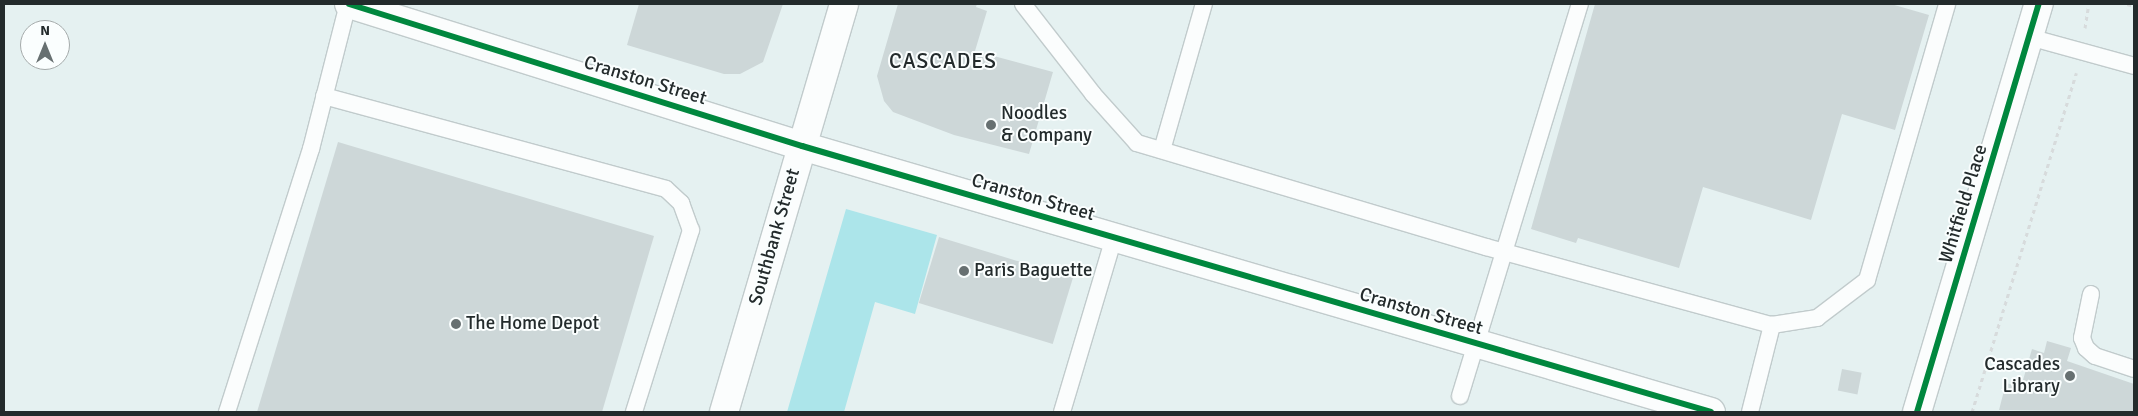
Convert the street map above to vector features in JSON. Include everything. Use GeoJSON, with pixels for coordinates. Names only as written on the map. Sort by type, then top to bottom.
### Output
{"type":"FeatureCollection","features":[{"type":"Feature","properties":{"kind":"street","name":"Cranston Street"},"geometry":{"type":"LineString","coordinates":[[348,4],[802,146],[1711,412]]}},
{"type":"Feature","properties":{"kind":"street","name":"Southbank Street"},"geometry":{"type":"LineString","coordinates":[[724,412],[844,4]]}},
{"type":"Feature","properties":{"kind":"street","name":"Whitfield Place"},"geometry":{"type":"LineString","coordinates":[[1917,412],[2039,4]]}},
{"type":"Feature","properties":{"kind":"lane"},"geometry":{"type":"LineString","coordinates":[[227,412],[324,96],[348,4]]}},
{"type":"Feature","properties":{"kind":"lane"},"geometry":{"type":"LineString","coordinates":[[1162,150],[1204,4]]}},
{"type":"Feature","properties":{"kind":"lane"},"geometry":{"type":"LineString","coordinates":[[1460,396],[1580,4]]}},
{"type":"Feature","properties":{"kind":"lane"},"geometry":{"type":"LineString","coordinates":[[1029,8],[1137,142],[1504,252],[1772,325],[1817,318],[1867,280],[1947,4]]}},
{"type":"Feature","properties":{"kind":"lane"},"geometry":{"type":"LineString","coordinates":[[2029,37],[2134,66]]}},
{"type":"Feature","properties":{"kind":"lane"},"geometry":{"type":"LineString","coordinates":[[324,96],[666,189],[681,203],[691,230],[634,412]]}},
{"type":"Feature","properties":{"kind":"lane"},"geometry":{"type":"LineString","coordinates":[[1062,412],[1114,238]]}},
{"type":"Feature","properties":{"kind":"lane"},"geometry":{"type":"LineString","coordinates":[[2091,294],[2082,338],[2086,348],[2095,356],[2134,369]]}},
{"type":"Feature","properties":{"kind":"lane"},"geometry":{"type":"LineString","coordinates":[[1750,412],[1772,325]]}},
{"type":"Feature","properties":{"kind":"path"},"geometry":{"type":"LineString","coordinates":[[1972,412],[2082,53],[2089,4]]}},
{"type":"Feature","properties":{"kind":"path"},"geometry":{"type":"LineString","coordinates":[[2126,4],[2134,6]]}},
{"type":"Feature","properties":{"kind":"shaded area"},"geometry":{"type":"Polygon","coordinates":[[[846,209],[937,235],[915,314],[875,302],[844,412],[787,412],[846,209]]]}},
{"type":"Feature","properties":{"kind":"building"},"geometry":{"type":"Polygon","coordinates":[[[639,4],[783,4],[763,62],[740,74],[724,74],[627,45],[639,4]]]}},
{"type":"Feature","properties":{"kind":"building"},"geometry":{"type":"Polygon","coordinates":[[[898,4],[977,4],[976,7],[987,11],[975,51],[1053,72],[1029,154],[954,135],[893,112],[884,101],[877,76],[898,4]]]}},
{"type":"Feature","properties":{"kind":"building"},"geometry":{"type":"Polygon","coordinates":[[[1595,4],[1891,4],[1929,15],[1895,130],[1842,114],[1811,220],[1703,187],[1679,268],[1578,238],[1576,243],[1531,229],[1595,4]]]}},
{"type":"Feature","properties":{"kind":"building","name":"The Home Depot"},"geometry":{"type":"Polygon","coordinates":[[[338,142],[654,236],[602,412],[257,412],[338,142]]]}},
{"type":"Feature","properties":{"kind":"building"},"geometry":{"type":"Polygon","coordinates":[[[939,237],[1073,278],[1053,344],[919,303],[939,237]]]}},
{"type":"Feature","properties":{"kind":"building","name":"Cascades Library"},"geometry":{"type":"Polygon","coordinates":[[[2047,341],[2071,348],[2067,361],[2134,384],[2134,412],[1999,410],[2006,383],[2021,387],[2032,349],[2044,353],[2047,341]]]}},
{"type":"Feature","properties":{"kind":"building"},"geometry":{"type":"Polygon","coordinates":[[[1842,369],[1862,373],[1857,394],[1838,391],[1842,369]]]}},
{"type":"Feature","properties":{"kind":"cycle path"},"geometry":{"type":"LineString","coordinates":[[349,4],[802,146],[1711,412]]}},
{"type":"Feature","properties":{"kind":"cycle path"},"geometry":{"type":"LineString","coordinates":[[1917,412],[2039,4]]}},
{"type":"Feature","properties":{"kind":"place","name":"Noodles & Company"},"geometry":{"type":"Point","coordinates":[991,125]}},
{"type":"Feature","properties":{"kind":"place","name":"Paris Baguette"},"geometry":{"type":"Point","coordinates":[964,271]}},
{"type":"Feature","properties":{"kind":"place","name":"The Home Depot"},"geometry":{"type":"Point","coordinates":[456,324]}},
{"type":"Feature","properties":{"kind":"place","name":"Cascades Library"},"geometry":{"type":"Point","coordinates":[2070,376]}},
{"type":"Feature","properties":{"kind":"district","name":"CASCADES"},"geometry":{"type":"Point","coordinates":[943,61]}}]}
